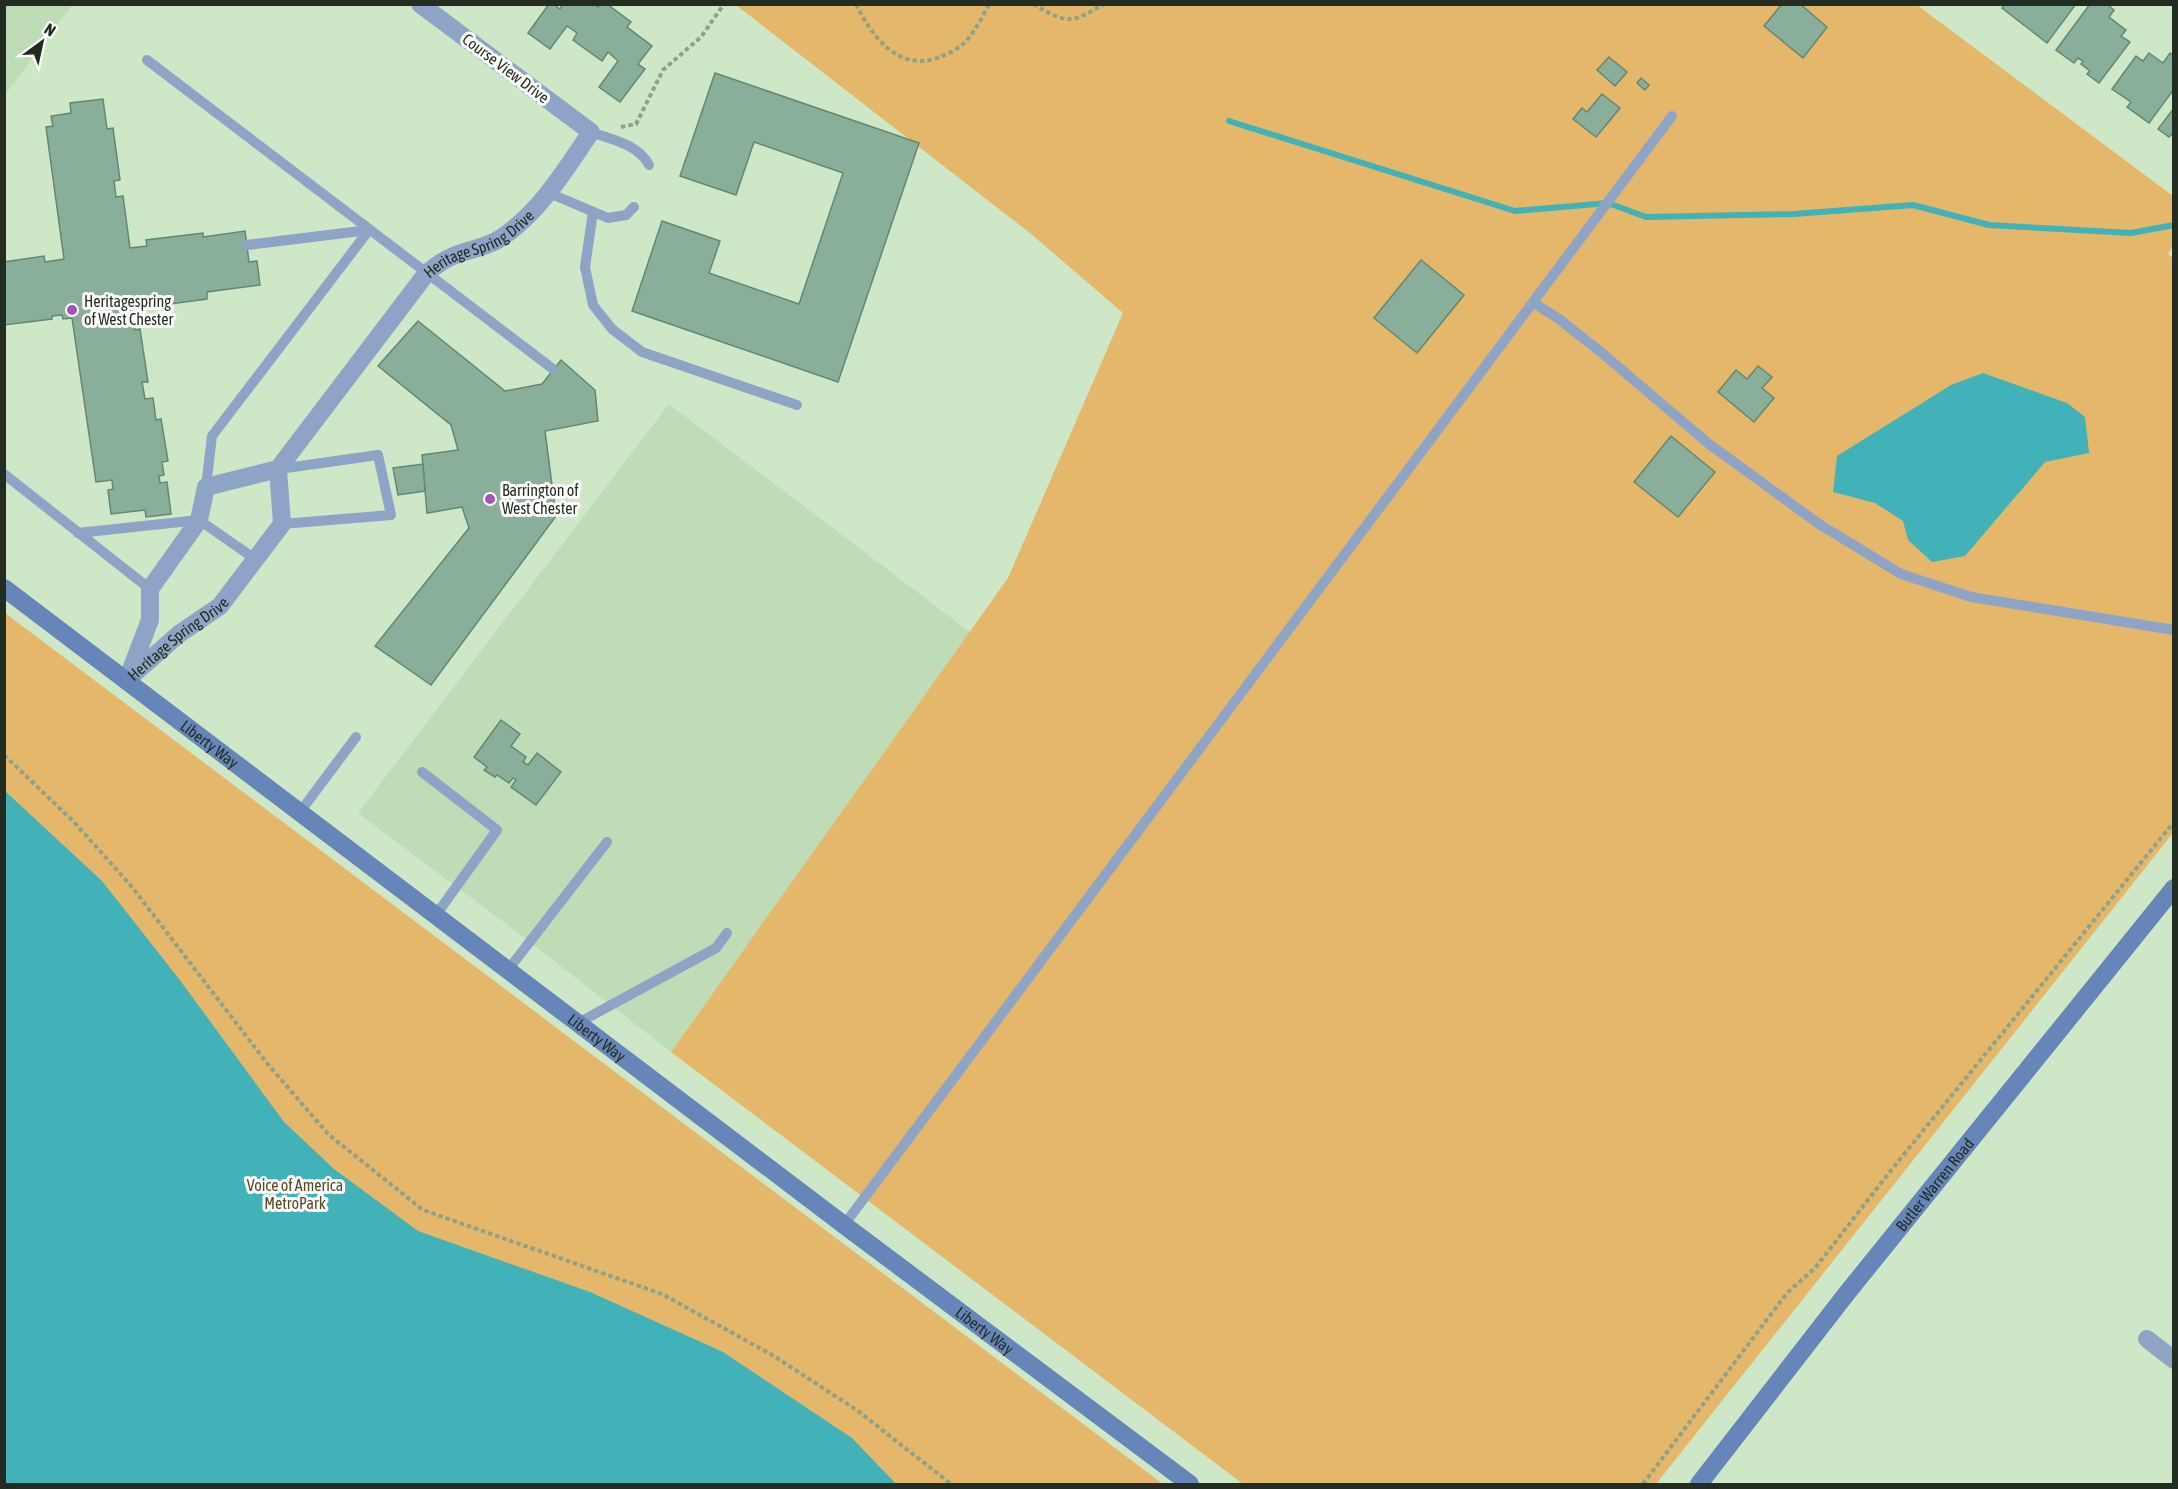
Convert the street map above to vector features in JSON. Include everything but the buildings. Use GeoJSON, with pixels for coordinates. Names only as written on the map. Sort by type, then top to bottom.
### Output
{"type":"FeatureCollection","features":[{"type":"Feature","properties":{"kind":"main road","name":"Liberty Way"},"geometry":{"type":"LineString","coordinates":[[4,588],[1190,1485]]}},
{"type":"Feature","properties":{"kind":"main road","name":"Butler Warren Road"},"geometry":{"type":"LineString","coordinates":[[1699,1485],[1847,1293],[2174,888]]}},
{"type":"Feature","properties":{"kind":"street","name":"Course View Drive"},"geometry":{"type":"LineString","coordinates":[[420,4],[591,132]]}},
{"type":"Feature","properties":{"kind":"street","name":"Heritage Spring Drive"},"geometry":{"type":"LineString","coordinates":[[278,469],[426,274],[438,264],[454,256],[481,248],[500,239],[524,220],[549,193],[591,132]]}},
{"type":"Feature","properties":{"kind":"street"},"geometry":{"type":"LineString","coordinates":[[150,589],[199,520],[206,487],[278,469],[282,524]]}},
{"type":"Feature","properties":{"kind":"street","name":"Heritage Spring Drive"},"geometry":{"type":"LineString","coordinates":[[127,681],[179,634],[220,606],[282,524]]}},
{"type":"Feature","properties":{"kind":"street","name":"Heritage Spring Drive"},"geometry":{"type":"LineString","coordinates":[[127,681],[150,620],[150,589]]}},
{"type":"Feature","properties":{"kind":"street"},"geometry":{"type":"LineString","coordinates":[[2147,1339],[2174,1360]]}},
{"type":"Feature","properties":{"kind":"lane"},"geometry":{"type":"LineString","coordinates":[[147,60],[553,369]]}},
{"type":"Feature","properties":{"kind":"lane"},"geometry":{"type":"LineString","coordinates":[[844,1225],[1672,116]]}},
{"type":"Feature","properties":{"kind":"lane"},"geometry":{"type":"LineString","coordinates":[[591,132],[631,147],[643,154],[649,165]]}},
{"type":"Feature","properties":{"kind":"lane"},"geometry":{"type":"LineString","coordinates":[[549,193],[608,218],[626,215],[634,207]]}},
{"type":"Feature","properties":{"kind":"lane"},"geometry":{"type":"LineString","coordinates":[[592,212],[585,267],[593,305],[612,329],[642,352],[796,405]]}},
{"type":"Feature","properties":{"kind":"lane"},"geometry":{"type":"LineString","coordinates":[[247,245],[369,230]]}},
{"type":"Feature","properties":{"kind":"lane"},"geometry":{"type":"LineString","coordinates":[[206,487],[212,436],[369,230]]}},
{"type":"Feature","properties":{"kind":"lane"},"geometry":{"type":"LineString","coordinates":[[1534,303],[1559,319],[1602,353],[1709,444],[1819,524],[1901,574],[1971,597],[2174,630]]}},
{"type":"Feature","properties":{"kind":"lane"},"geometry":{"type":"LineString","coordinates":[[278,469],[378,455],[391,515],[282,524]]}},
{"type":"Feature","properties":{"kind":"lane"},"geometry":{"type":"LineString","coordinates":[[4,474],[150,589]]}},
{"type":"Feature","properties":{"kind":"lane"},"geometry":{"type":"LineString","coordinates":[[78,533],[199,520],[255,560]]}},
{"type":"Feature","properties":{"kind":"lane"},"geometry":{"type":"LineString","coordinates":[[300,812],[356,737]]}},
{"type":"Feature","properties":{"kind":"lane"},"geometry":{"type":"LineString","coordinates":[[422,772],[497,830],[436,915]]}},
{"type":"Feature","properties":{"kind":"lane"},"geometry":{"type":"LineString","coordinates":[[508,970],[607,842]]}},
{"type":"Feature","properties":{"kind":"lane"},"geometry":{"type":"LineString","coordinates":[[578,1023],[716,948],[727,933]]}},
{"type":"Feature","properties":{"kind":"path"},"geometry":{"type":"LineString","coordinates":[[591,132],[636,124],[663,70],[701,37],[724,4]]}},
{"type":"Feature","properties":{"kind":"path"},"geometry":{"type":"LineString","coordinates":[[856,4],[874,36],[883,46],[908,60],[920,62],[945,55],[962,46],[989,4]]}},
{"type":"Feature","properties":{"kind":"path"},"geometry":{"type":"LineString","coordinates":[[1033,4],[1065,20],[1076,20],[1104,4]]}},
{"type":"Feature","properties":{"kind":"path"},"geometry":{"type":"LineString","coordinates":[[4,755],[74,822],[132,887],[266,1062],[328,1134],[423,1210],[662,1294],[774,1356],[858,1411],[951,1485]]}},
{"type":"Feature","properties":{"kind":"path"},"geometry":{"type":"LineString","coordinates":[[1643,1485],[1787,1293],[1815,1268],[1896,1164],[2174,822]]}},
{"type":"Feature","properties":{"kind":"shaded area"},"geometry":{"type":"Polygon","coordinates":[[[4,5],[72,5],[5,95],[4,5]]]}},
{"type":"Feature","properties":{"kind":"shaded area"},"geometry":{"type":"Polygon","coordinates":[[[669,404],[970,632],[671,1052],[513,929],[358,813],[669,404]]]}},
{"type":"Feature","properties":{"kind":"green space"},"geometry":{"type":"Polygon","coordinates":[[[736,5],[1917,5],[2173,196],[2173,246],[2168,254],[2174,259],[2173,833],[1656,1484],[1243,1484],[671,1052],[1008,578],[1123,313],[1030,233],[736,5]]]}},
{"type":"Feature","properties":{"kind":"green space","name":"Voice of America MetroPark"},"geometry":{"type":"Polygon","coordinates":[[[5,613],[1163,1484],[5,1484],[5,613]]]}},
{"type":"Feature","properties":{"kind":"water"},"geometry":{"type":"Polygon","coordinates":[[[1983,373],[2067,403],[2085,417],[2089,453],[2045,462],[1965,556],[1932,562],[1908,540],[1903,521],[1875,503],[1833,492],[1837,456],[1951,385],[1983,373]]]}},
{"type":"Feature","properties":{"kind":"water"},"geometry":{"type":"Polygon","coordinates":[[[5,791],[102,881],[179,979],[284,1122],[334,1169],[418,1231],[590,1292],[723,1352],[852,1438],[896,1484],[5,1484],[5,791]]]}},
{"type":"Feature","properties":{"kind":"waterway"},"geometry":{"type":"LineString","coordinates":[[1229,121],[1515,211],[1608,203],[1646,217],[1794,214],[1913,205],[1989,225],[2131,233],[2174,225]]}},
{"type":"Feature","properties":{"kind":"place","name":"Heritagespring of West Chester"},"geometry":{"type":"Point","coordinates":[72,310]}},
{"type":"Feature","properties":{"kind":"place","name":"Barrington of West Chester"},"geometry":{"type":"Point","coordinates":[490,499]}}]}
